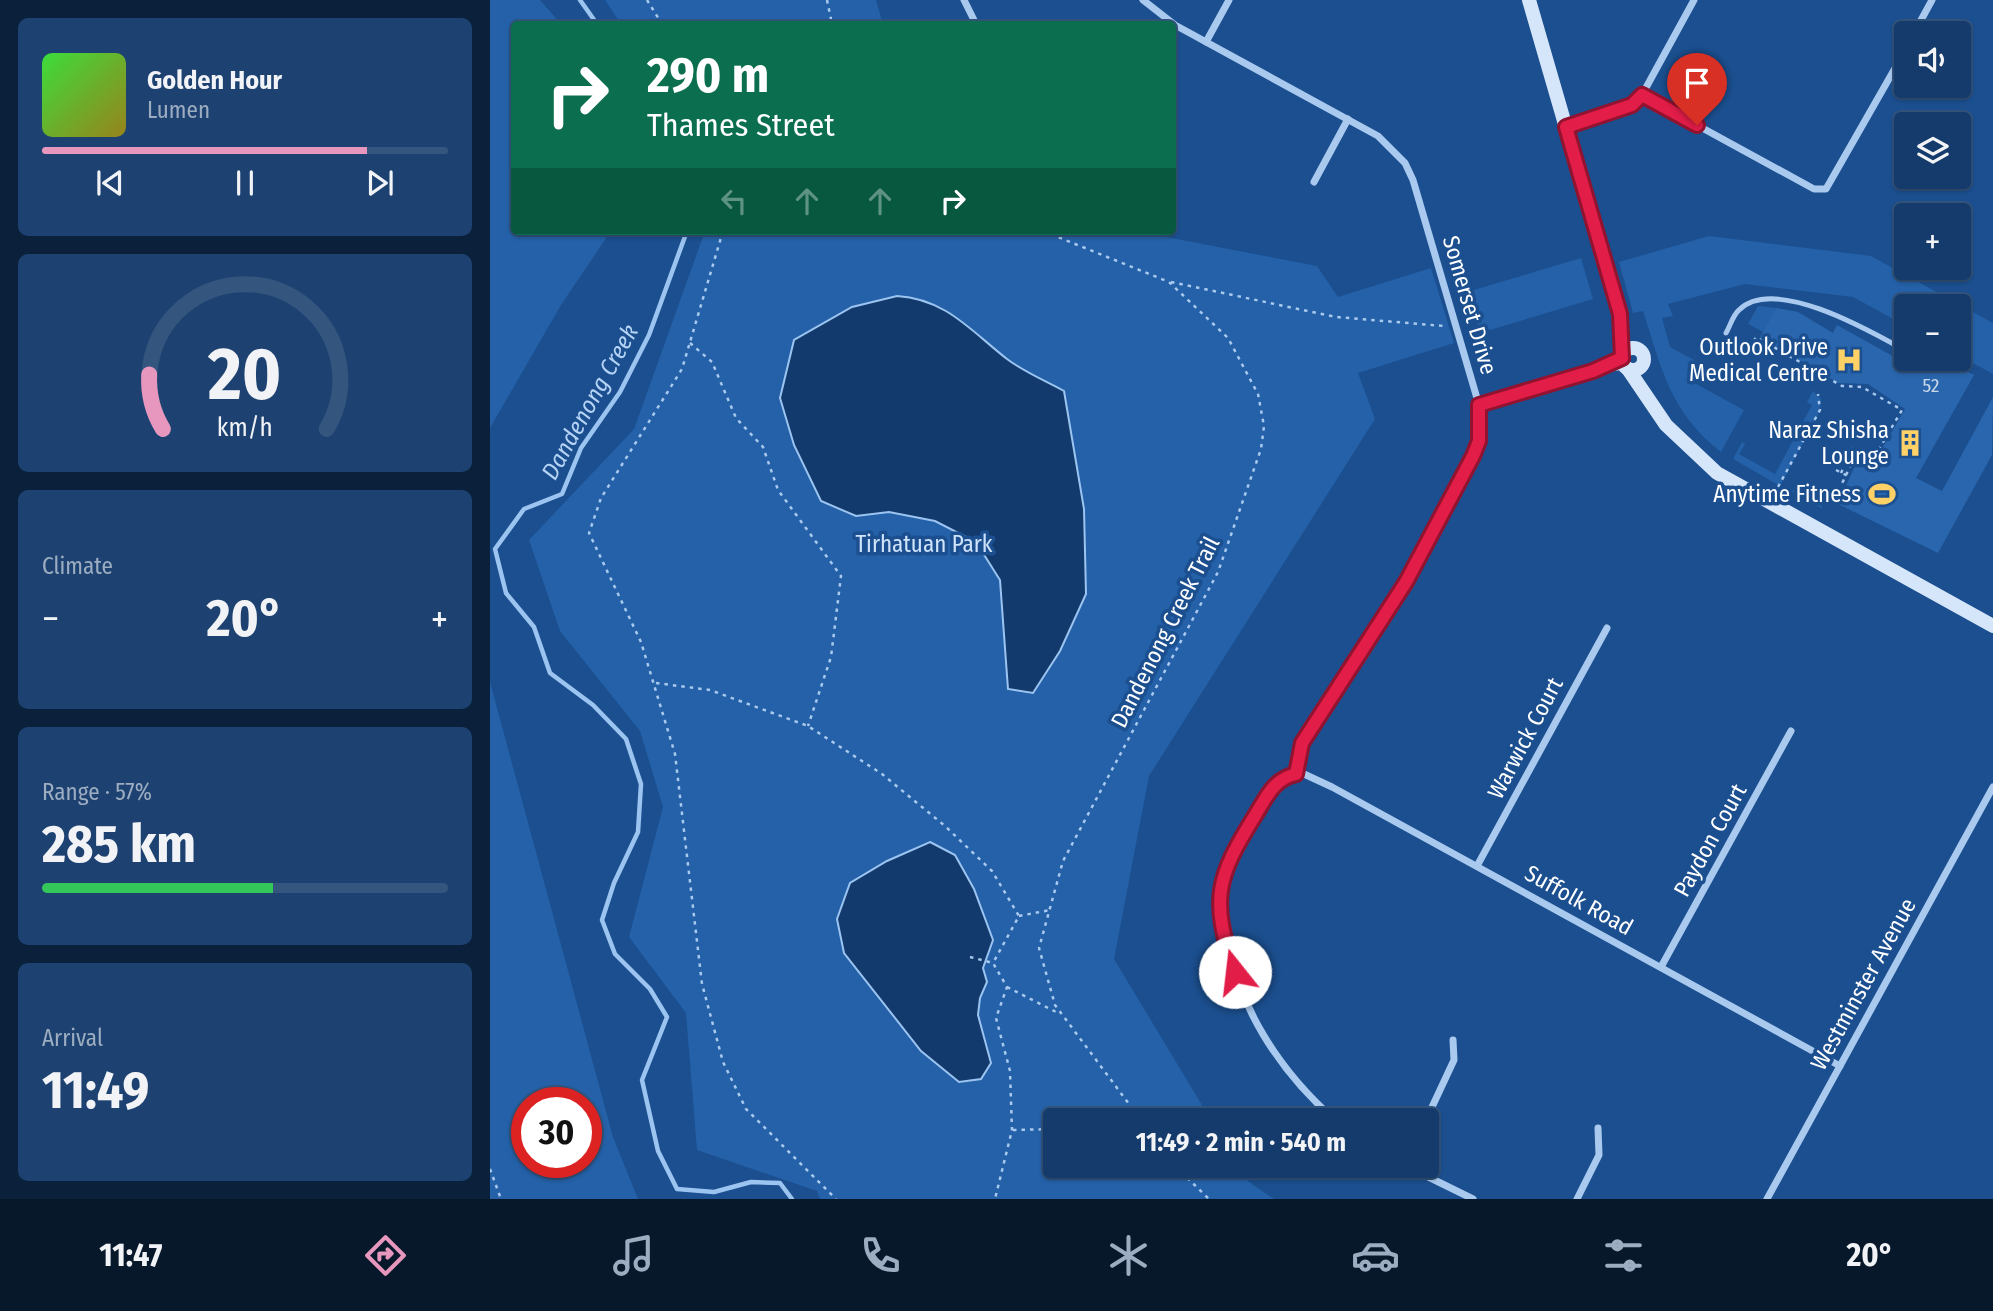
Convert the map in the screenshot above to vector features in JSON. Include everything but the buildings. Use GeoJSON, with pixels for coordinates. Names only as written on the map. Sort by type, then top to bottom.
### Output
{"type":"FeatureCollection","features":[{"type":"Feature","properties":{"kind":"street"},"geometry":{"type":"LineString","coordinates":[[964,0],[974,21]]}},
{"type":"Feature","properties":{"kind":"street","name":"Somerset Drive"},"geometry":{"type":"LineString","coordinates":[[1143,0],[1167,21]]}},
{"type":"Feature","properties":{"kind":"street"},"geometry":{"type":"LineString","coordinates":[[1206,42],[1229,0]]}},
{"type":"Feature","properties":{"kind":"street"},"geometry":{"type":"LineString","coordinates":[[1529,0],[1620,314],[1625,362],[1651,402],[1689,450],[1717,474],[1993,626]]}},
{"type":"Feature","properties":{"kind":"street"},"geometry":{"type":"LineString","coordinates":[[1566,127],[1632,105],[1642,95],[1694,0]]}},
{"type":"Feature","properties":{"kind":"street"},"geometry":{"type":"LineString","coordinates":[[1921,21],[1932,0]]}},
{"type":"Feature","properties":{"kind":"street","name":"Somerset Drive"},"geometry":{"type":"LineString","coordinates":[[1176,28],[1378,136],[1405,163],[1479,405],[1479,441],[1473,456],[1406,582],[1302,743],[1296,774]]}},
{"type":"Feature","properties":{"kind":"street"},"geometry":{"type":"LineString","coordinates":[[1642,95],[1814,189],[1826,189],[1894,70]]}},
{"type":"Feature","properties":{"kind":"street"},"geometry":{"type":"LineString","coordinates":[[1314,182],[1348,119]]}},
{"type":"Feature","properties":{"kind":"street"},"geometry":{"type":"LineString","coordinates":[[1620,314],[1644,356],[1643,364],[1651,402]]}},
{"type":"Feature","properties":{"kind":"street"},"geometry":{"type":"LineString","coordinates":[[1625,362],[1630,349],[1639,350]]}},
{"type":"Feature","properties":{"kind":"street"},"geometry":{"type":"LineString","coordinates":[[1479,405],[1625,362],[1637,370],[1643,364]]}},
{"type":"Feature","properties":{"kind":"street","name":"Warwick Court"},"geometry":{"type":"LineString","coordinates":[[1477,866],[1607,628]]}},
{"type":"Feature","properties":{"kind":"street","name":"Paydon Court"},"geometry":{"type":"LineString","coordinates":[[1661,967],[1791,731]]}},
{"type":"Feature","properties":{"kind":"street"},"geometry":{"type":"LineString","coordinates":[[1296,774],[1286,776],[1272,788],[1228,858],[1221,878],[1219,909],[1235,972],[1265,1040],[1303,1089],[1323,1108]]}},
{"type":"Feature","properties":{"kind":"street","name":"Suffolk Road"},"geometry":{"type":"LineString","coordinates":[[1296,774],[1321,782],[1840,1066]]}},
{"type":"Feature","properties":{"kind":"street","name":"Westminster Avenue"},"geometry":{"type":"LineString","coordinates":[[1767,1199],[1993,787]]}},
{"type":"Feature","properties":{"kind":"street"},"geometry":{"type":"LineString","coordinates":[[1432,1108],[1454,1060],[1453,1040]]}},
{"type":"Feature","properties":{"kind":"street"},"geometry":{"type":"LineString","coordinates":[[1577,1199],[1599,1155],[1598,1128]]}},
{"type":"Feature","properties":{"kind":"street"},"geometry":{"type":"LineString","coordinates":[[1430,1178],[1474,1199]]}},
{"type":"Feature","properties":{"kind":"lane"},"geometry":{"type":"LineString","coordinates":[[1726,333],[1739,310],[1763,298],[1831,313],[1856,323],[1894,344]]}},
{"type":"Feature","properties":{"kind":"path"},"geometry":{"type":"LineString","coordinates":[[647,0],[660,21]]}},
{"type":"Feature","properties":{"kind":"path"},"geometry":{"type":"LineString","coordinates":[[827,0],[831,21]]}},
{"type":"Feature","properties":{"kind":"path"},"geometry":{"type":"LineString","coordinates":[[722,235],[682,369],[601,498],[589,533],[641,642],[675,754],[702,984],[723,1062],[746,1109],[836,1199]]}},
{"type":"Feature","properties":{"kind":"path","name":"Dandenong Creek Trail"},"geometry":{"type":"LineString","coordinates":[[1053,235],[1169,282],[1228,338],[1258,394],[1264,426],[1261,449],[1218,572],[1063,861],[1039,948],[1055,1004],[1132,1108]]}},
{"type":"Feature","properties":{"kind":"path"},"geometry":{"type":"LineString","coordinates":[[1169,282],[1336,317],[1457,326]]}},
{"type":"Feature","properties":{"kind":"path"},"geometry":{"type":"LineString","coordinates":[[1754,341],[1756,337],[1824,378],[1842,386],[1862,387],[1902,410],[1880,449]]}},
{"type":"Feature","properties":{"kind":"path"},"geometry":{"type":"LineString","coordinates":[[690,343],[712,362],[736,418],[763,447],[778,490],[841,576],[831,657],[808,726]]}},
{"type":"Feature","properties":{"kind":"path"},"geometry":{"type":"LineString","coordinates":[[1778,487],[1820,410],[1818,394]]}},
{"type":"Feature","properties":{"kind":"path"},"geometry":{"type":"LineString","coordinates":[[1841,472],[1853,448]]}},
{"type":"Feature","properties":{"kind":"path"},"geometry":{"type":"LineString","coordinates":[[1835,498],[1848,476],[1858,450]]}},
{"type":"Feature","properties":{"kind":"path"},"geometry":{"type":"LineString","coordinates":[[1836,470],[1848,476]]}},
{"type":"Feature","properties":{"kind":"path"},"geometry":{"type":"LineString","coordinates":[[655,682],[710,690],[808,726],[882,774],[992,871],[1019,916]]}},
{"type":"Feature","properties":{"kind":"path"},"geometry":{"type":"LineString","coordinates":[[1019,916],[1050,910]]}},
{"type":"Feature","properties":{"kind":"path"},"geometry":{"type":"LineString","coordinates":[[993,963],[1019,916]]}},
{"type":"Feature","properties":{"kind":"path"},"geometry":{"type":"LineString","coordinates":[[970,957],[993,963],[1007,987],[1062,1015]]}},
{"type":"Feature","properties":{"kind":"path"},"geometry":{"type":"LineString","coordinates":[[995,1199],[1012,1130],[1010,1071],[996,1018],[1007,987]]}},
{"type":"Feature","properties":{"kind":"path"},"geometry":{"type":"LineString","coordinates":[[1012,1130],[1043,1129]]}},
{"type":"Feature","properties":{"kind":"path"},"geometry":{"type":"LineString","coordinates":[[490,1169],[500,1199]]}},
{"type":"Feature","properties":{"kind":"path"},"geometry":{"type":"LineString","coordinates":[[1186,1178],[1209,1199]]}},
{"type":"Feature","properties":{"kind":"green space"},"geometry":{"type":"Polygon","coordinates":[[[490,0],[540,0],[558,21],[511,21],[511,235],[608,235],[561,305],[490,428],[490,0]]]}},
{"type":"Feature","properties":{"kind":"green space"},"geometry":{"type":"Polygon","coordinates":[[[605,0],[876,0],[882,21],[619,21],[605,0]]]}},
{"type":"Feature","properties":{"kind":"green space","name":"Tirhatuan Park"},"geometry":{"type":"Polygon","coordinates":[[[704,235],[1156,235],[1317,266],[1338,297],[1431,268],[1454,343],[1358,373],[1375,419],[1149,776],[1114,959],[1204,1108],[1043,1108],[1043,1178],[1246,1178],[1274,1199],[820,1199],[817,1191],[697,1150],[686,1013],[629,937],[663,807],[640,731],[560,631],[529,540],[634,429],[704,235]]]}},
{"type":"Feature","properties":{"kind":"green space"},"geometry":{"type":"Polygon","coordinates":[[[1709,236],[1871,256],[1894,269],[1894,280],[1915,280],[1940,294],[1894,294],[1894,319],[1853,297],[1745,284],[1668,304],[1673,316],[1662,318],[1670,347],[1696,361],[1687,379],[1744,410],[1721,452],[1690,421],[1670,389],[1643,311],[1633,313],[1619,262],[1709,236]]]}},
{"type":"Feature","properties":{"kind":"green space"},"geometry":{"type":"Polygon","coordinates":[[[1581,258],[1593,299],[1480,333],[1467,292],[1581,258]]]}},
{"type":"Feature","properties":{"kind":"green space"},"geometry":{"type":"Polygon","coordinates":[[[1758,306],[1776,308],[1763,332],[1748,324],[1758,306]]]}},
{"type":"Feature","properties":{"kind":"green space"},"geometry":{"type":"Polygon","coordinates":[[[1971,311],[1993,323],[1993,374],[1971,362],[1971,311]]]}},
{"type":"Feature","properties":{"kind":"green space"},"geometry":{"type":"Polygon","coordinates":[[[1813,391],[1821,399],[1820,411],[1780,486],[1733,459],[1742,442],[1745,444],[1739,454],[1775,474],[1812,405],[1807,402],[1813,391]]]}},
{"type":"Feature","properties":{"kind":"green space"},"geometry":{"type":"Polygon","coordinates":[[[1797,485],[1819,500],[1823,509],[1792,492],[1797,485]]]}},
{"type":"Feature","properties":{"kind":"green space"},"geometry":{"type":"Polygon","coordinates":[[[490,682],[599,1087],[511,1087],[511,1178],[602,1178],[602,1096],[613,1137],[638,1199],[490,1199],[490,682]]]}},
{"type":"Feature","properties":{"kind":"shaded area"},"geometry":{"type":"Polygon","coordinates":[[[897,296],[914,298],[944,310],[1014,364],[1064,391],[1084,509],[1086,594],[1060,651],[1033,693],[1008,689],[1000,580],[976,542],[935,521],[889,512],[856,516],[821,501],[794,445],[780,398],[794,340],[852,307],[897,296]]]}},
{"type":"Feature","properties":{"kind":"shaded area"},"geometry":{"type":"Polygon","coordinates":[[[930,842],[955,855],[974,889],[993,940],[983,968],[987,982],[980,998],[978,1015],[991,1063],[981,1079],[959,1082],[921,1051],[844,953],[837,919],[850,883],[887,861],[930,842]]]}},
{"type":"Feature","properties":{"kind":"waterway","name":"Dandenong Creek"},"geometry":{"type":"LineString","coordinates":[[580,0],[595,21]]}},
{"type":"Feature","properties":{"kind":"waterway","name":"Dandenong Creek"},"geometry":{"type":"LineString","coordinates":[[686,235],[649,335],[620,392],[581,448],[562,494],[524,509],[495,549],[506,593],[534,627],[550,673],[593,705],[626,739],[641,784],[638,832],[614,883],[602,920],[615,954],[650,989],[667,1017],[642,1080],[658,1151],[677,1189],[714,1192],[751,1182],[780,1183],[792,1199]]}},
{"type":"Feature","properties":{"kind":"place","name":"Outlook Drive Medical Centre"},"geometry":{"type":"Point","coordinates":[1849,360]}},
{"type":"Feature","properties":{"kind":"place","name":"Naraz Shisha Lounge"},"geometry":{"type":"Point","coordinates":[1910,443]}},
{"type":"Feature","properties":{"kind":"place","name":"Anytime Fitness"},"geometry":{"type":"Point","coordinates":[1882,494]}},
{"type":"Feature","properties":{"kind":"route"},"geometry":{"type":"LineString","coordinates":[[1235,972],[1227,950],[1219,909],[1221,878],[1228,858],[1272,788],[1286,776],[1296,774],[1298,751],[1302,743],[1406,582],[1473,456],[1479,441],[1479,405],[1593,371],[1622,358],[1624,354],[1620,314],[1566,127],[1632,105],[1642,95],[1697,125]]}}]}
